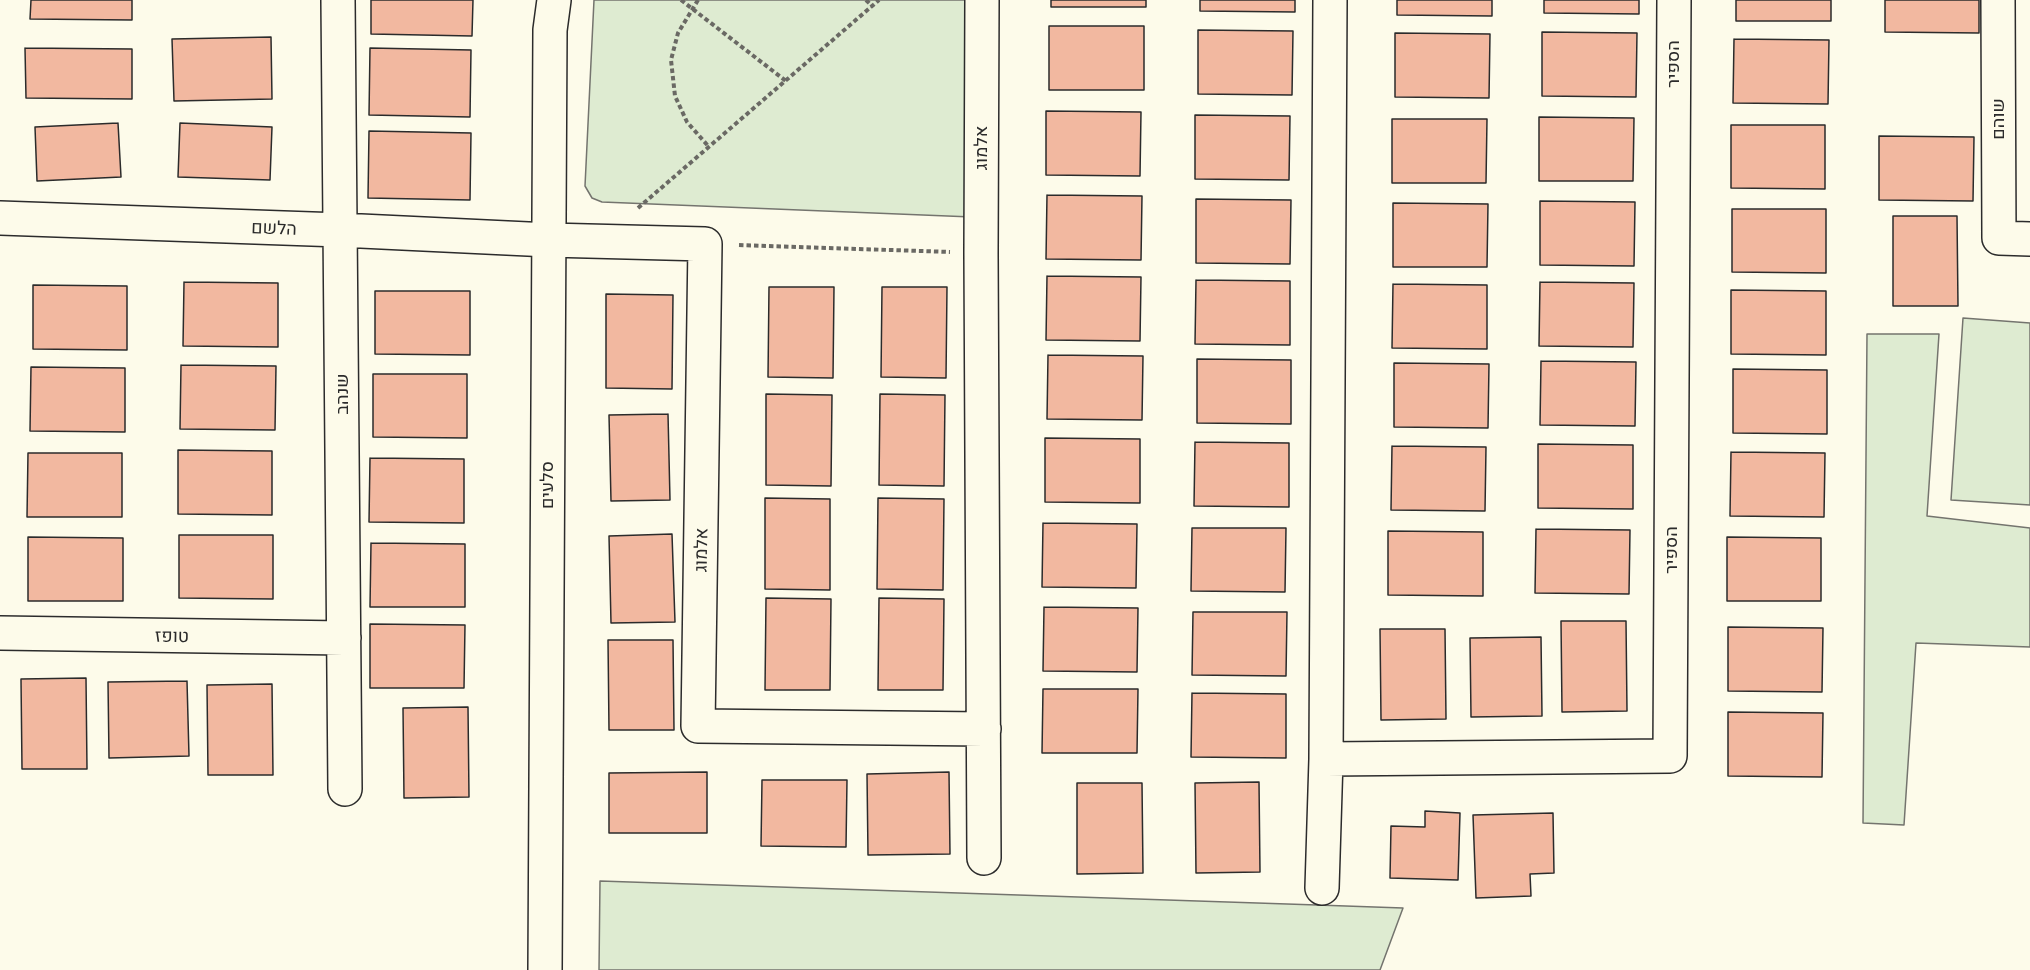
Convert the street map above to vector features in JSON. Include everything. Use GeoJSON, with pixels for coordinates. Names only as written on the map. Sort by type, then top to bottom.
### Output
{"type":"FeatureCollection","features":[{"type":"Feature","properties":{"kind":"street","name":"שנהב"},"geometry":{"type":"LineString","coordinates":[[338,0],[345,789]]}},
{"type":"Feature","properties":{"kind":"street","name":"סלעים"},"geometry":{"type":"LineString","coordinates":[[545,970],[550,30],[554,0]]}},
{"type":"Feature","properties":{"kind":"street","name":"אלמוג"},"geometry":{"type":"LineString","coordinates":[[982,0],[984,858]]}},
{"type":"Feature","properties":{"kind":"street"},"geometry":{"type":"LineString","coordinates":[[1322,888],[1326,759],[1330,0]]}},
{"type":"Feature","properties":{"kind":"street","name":"הספיר"},"geometry":{"type":"LineString","coordinates":[[1326,759],[1670,756],[1674,0]]}},
{"type":"Feature","properties":{"kind":"street","name":"שוהם"},"geometry":{"type":"LineString","coordinates":[[1998,0],[2014,238]]}},
{"type":"Feature","properties":{"kind":"street","name":"הלשם"},"geometry":{"type":"LineString","coordinates":[[0,218],[549,240]]}},
{"type":"Feature","properties":{"kind":"street"},"geometry":{"type":"LineString","coordinates":[[549,240],[705,244]]}},
{"type":"Feature","properties":{"kind":"street","name":"אלמוג"},"geometry":{"type":"LineString","coordinates":[[705,244],[698,726],[984,729]]}},
{"type":"Feature","properties":{"kind":"street","name":"טופז"},"geometry":{"type":"LineString","coordinates":[[0,633],[344,638]]}},
{"type":"Feature","properties":{"kind":"path"},"geometry":{"type":"LineString","coordinates":[[681,0],[786,81]]}},
{"type":"Feature","properties":{"kind":"path"},"geometry":{"type":"LineString","coordinates":[[698,0],[678,33],[671,60],[675,96],[687,122],[709,147]]}},
{"type":"Feature","properties":{"kind":"path"},"geometry":{"type":"LineString","coordinates":[[866,0],[873,7]]}},
{"type":"Feature","properties":{"kind":"path"},"geometry":{"type":"LineString","coordinates":[[599,242],[879,0]]}},
{"type":"Feature","properties":{"kind":"path"},"geometry":{"type":"LineString","coordinates":[[705,244],[981,253]]}},
{"type":"Feature","properties":{"kind":"green space"},"geometry":{"type":"Polygon","coordinates":[[[594,0],[972,0],[972,217],[602,202],[592,198],[585,186],[594,0]]]}},
{"type":"Feature","properties":{"kind":"green space"},"geometry":{"type":"Polygon","coordinates":[[[1963,318],[2030,323],[2030,505],[1951,500],[1963,318]]]}},
{"type":"Feature","properties":{"kind":"green space"},"geometry":{"type":"Polygon","coordinates":[[[1867,334],[1939,334],[1927,516],[2030,528],[2030,647],[1916,643],[1904,825],[1863,823],[1867,334]]]}},
{"type":"Feature","properties":{"kind":"green space"},"geometry":{"type":"Polygon","coordinates":[[[600,881],[1403,908],[1380,970],[599,970],[600,881]]]}},
{"type":"Feature","properties":{"kind":"building"},"geometry":{"type":"Polygon","coordinates":[[[31,0],[132,0],[132,20],[30,19],[31,0]]]}},
{"type":"Feature","properties":{"kind":"building"},"geometry":{"type":"Polygon","coordinates":[[[371,0],[473,0],[472,36],[371,34],[371,0]]]}},
{"type":"Feature","properties":{"kind":"building"},"geometry":{"type":"Polygon","coordinates":[[[1051,0],[1146,0],[1146,7],[1051,7],[1051,0]]]}},
{"type":"Feature","properties":{"kind":"building"},"geometry":{"type":"Polygon","coordinates":[[[1200,0],[1295,0],[1295,12],[1200,11],[1200,0]]]}},
{"type":"Feature","properties":{"kind":"building"},"geometry":{"type":"Polygon","coordinates":[[[1397,0],[1492,0],[1492,16],[1397,15],[1397,0]]]}},
{"type":"Feature","properties":{"kind":"building"},"geometry":{"type":"Polygon","coordinates":[[[1544,0],[1639,0],[1639,14],[1544,13],[1544,0]]]}},
{"type":"Feature","properties":{"kind":"building"},"geometry":{"type":"Polygon","coordinates":[[[1736,0],[1831,0],[1831,21],[1736,21],[1736,0]]]}},
{"type":"Feature","properties":{"kind":"building"},"geometry":{"type":"Polygon","coordinates":[[[1885,0],[1979,0],[1979,33],[1885,32],[1885,0]]]}},
{"type":"Feature","properties":{"kind":"building"},"geometry":{"type":"Polygon","coordinates":[[[1049,26],[1144,26],[1144,90],[1049,90],[1049,26]]]}},
{"type":"Feature","properties":{"kind":"building"},"geometry":{"type":"Polygon","coordinates":[[[1198,30],[1293,31],[1292,95],[1198,94],[1198,30]]]}},
{"type":"Feature","properties":{"kind":"building"},"geometry":{"type":"Polygon","coordinates":[[[1542,32],[1637,33],[1636,97],[1542,96],[1542,32]]]}},
{"type":"Feature","properties":{"kind":"building"},"geometry":{"type":"Polygon","coordinates":[[[1395,33],[1490,34],[1489,98],[1395,97],[1395,33]]]}},
{"type":"Feature","properties":{"kind":"building"},"geometry":{"type":"Polygon","coordinates":[[[271,37],[272,99],[174,101],[172,39],[271,37]]]}},
{"type":"Feature","properties":{"kind":"building"},"geometry":{"type":"Polygon","coordinates":[[[1734,39],[1829,40],[1828,104],[1733,103],[1734,39]]]}},
{"type":"Feature","properties":{"kind":"building"},"geometry":{"type":"Polygon","coordinates":[[[25,48],[132,49],[132,99],[26,98],[25,48]]]}},
{"type":"Feature","properties":{"kind":"building"},"geometry":{"type":"Polygon","coordinates":[[[370,48],[471,50],[470,117],[369,115],[370,48]]]}},
{"type":"Feature","properties":{"kind":"building"},"geometry":{"type":"Polygon","coordinates":[[[1046,111],[1141,112],[1140,176],[1046,175],[1046,111]]]}},
{"type":"Feature","properties":{"kind":"building"},"geometry":{"type":"Polygon","coordinates":[[[1195,115],[1290,116],[1289,180],[1195,179],[1195,115]]]}},
{"type":"Feature","properties":{"kind":"building"},"geometry":{"type":"Polygon","coordinates":[[[1539,117],[1634,118],[1633,181],[1539,181],[1539,117]]]}},
{"type":"Feature","properties":{"kind":"building"},"geometry":{"type":"Polygon","coordinates":[[[1392,119],[1487,119],[1486,183],[1392,183],[1392,119]]]}},
{"type":"Feature","properties":{"kind":"building"},"geometry":{"type":"Polygon","coordinates":[[[118,123],[121,177],[37,181],[35,127],[118,123]]]}},
{"type":"Feature","properties":{"kind":"building"},"geometry":{"type":"Polygon","coordinates":[[[180,123],[272,127],[270,180],[178,177],[180,123]]]}},
{"type":"Feature","properties":{"kind":"building"},"geometry":{"type":"Polygon","coordinates":[[[1731,125],[1825,125],[1825,189],[1731,188],[1731,125]]]}},
{"type":"Feature","properties":{"kind":"building"},"geometry":{"type":"Polygon","coordinates":[[[369,131],[471,133],[470,200],[368,198],[369,131]]]}},
{"type":"Feature","properties":{"kind":"building"},"geometry":{"type":"Polygon","coordinates":[[[1879,136],[1974,137],[1973,201],[1879,200],[1879,136]]]}},
{"type":"Feature","properties":{"kind":"building"},"geometry":{"type":"Polygon","coordinates":[[[1047,195],[1142,196],[1141,260],[1046,259],[1047,195]]]}},
{"type":"Feature","properties":{"kind":"building"},"geometry":{"type":"Polygon","coordinates":[[[1196,199],[1291,200],[1290,264],[1196,263],[1196,199]]]}},
{"type":"Feature","properties":{"kind":"building"},"geometry":{"type":"Polygon","coordinates":[[[1540,201],[1635,202],[1634,266],[1540,265],[1540,201]]]}},
{"type":"Feature","properties":{"kind":"building"},"geometry":{"type":"Polygon","coordinates":[[[1393,203],[1488,204],[1487,267],[1393,267],[1393,203]]]}},
{"type":"Feature","properties":{"kind":"building"},"geometry":{"type":"Polygon","coordinates":[[[1732,209],[1826,209],[1826,273],[1732,272],[1732,209]]]}},
{"type":"Feature","properties":{"kind":"building"},"geometry":{"type":"Polygon","coordinates":[[[1893,216],[1957,216],[1958,306],[1893,306],[1893,216]]]}},
{"type":"Feature","properties":{"kind":"building"},"geometry":{"type":"Polygon","coordinates":[[[1047,276],[1141,277],[1140,341],[1046,340],[1047,276]]]}},
{"type":"Feature","properties":{"kind":"building"},"geometry":{"type":"Polygon","coordinates":[[[1196,280],[1290,281],[1290,345],[1195,344],[1196,280]]]}},
{"type":"Feature","properties":{"kind":"building"},"geometry":{"type":"Polygon","coordinates":[[[184,282],[278,283],[278,347],[183,346],[184,282]]]}},
{"type":"Feature","properties":{"kind":"building"},"geometry":{"type":"Polygon","coordinates":[[[1540,282],[1634,283],[1633,347],[1539,346],[1540,282]]]}},
{"type":"Feature","properties":{"kind":"building"},"geometry":{"type":"Polygon","coordinates":[[[1393,284],[1487,285],[1487,349],[1392,348],[1393,284]]]}},
{"type":"Feature","properties":{"kind":"building"},"geometry":{"type":"Polygon","coordinates":[[[33,285],[127,286],[127,350],[33,349],[33,285]]]}},
{"type":"Feature","properties":{"kind":"building"},"geometry":{"type":"Polygon","coordinates":[[[769,287],[834,287],[833,378],[768,377],[769,287]]]}},
{"type":"Feature","properties":{"kind":"building"},"geometry":{"type":"Polygon","coordinates":[[[882,287],[947,287],[946,378],[881,377],[882,287]]]}},
{"type":"Feature","properties":{"kind":"building"},"geometry":{"type":"Polygon","coordinates":[[[1731,290],[1826,291],[1826,355],[1731,354],[1731,290]]]}},
{"type":"Feature","properties":{"kind":"building"},"geometry":{"type":"Polygon","coordinates":[[[375,291],[470,291],[470,355],[375,354],[375,291]]]}},
{"type":"Feature","properties":{"kind":"building"},"geometry":{"type":"Polygon","coordinates":[[[606,294],[673,295],[672,389],[606,388],[606,294]]]}},
{"type":"Feature","properties":{"kind":"building"},"geometry":{"type":"Polygon","coordinates":[[[1048,355],[1143,356],[1142,420],[1047,419],[1048,355]]]}},
{"type":"Feature","properties":{"kind":"building"},"geometry":{"type":"Polygon","coordinates":[[[1197,359],[1291,360],[1291,424],[1197,423],[1197,359]]]}},
{"type":"Feature","properties":{"kind":"building"},"geometry":{"type":"Polygon","coordinates":[[[1541,361],[1636,362],[1635,426],[1540,425],[1541,361]]]}},
{"type":"Feature","properties":{"kind":"building"},"geometry":{"type":"Polygon","coordinates":[[[1394,363],[1489,364],[1488,428],[1394,427],[1394,363]]]}},
{"type":"Feature","properties":{"kind":"building"},"geometry":{"type":"Polygon","coordinates":[[[181,365],[276,366],[275,430],[180,429],[181,365]]]}},
{"type":"Feature","properties":{"kind":"building"},"geometry":{"type":"Polygon","coordinates":[[[31,367],[125,368],[125,432],[30,431],[31,367]]]}},
{"type":"Feature","properties":{"kind":"building"},"geometry":{"type":"Polygon","coordinates":[[[1733,369],[1827,370],[1827,434],[1733,433],[1733,369]]]}},
{"type":"Feature","properties":{"kind":"building"},"geometry":{"type":"Polygon","coordinates":[[[373,374],[467,374],[467,438],[373,437],[373,374]]]}},
{"type":"Feature","properties":{"kind":"building"},"geometry":{"type":"Polygon","coordinates":[[[766,394],[832,395],[831,486],[766,485],[766,394]]]}},
{"type":"Feature","properties":{"kind":"building"},"geometry":{"type":"Polygon","coordinates":[[[880,394],[945,395],[944,486],[879,485],[880,394]]]}},
{"type":"Feature","properties":{"kind":"building"},"geometry":{"type":"Polygon","coordinates":[[[668,414],[670,500],[611,501],[609,415],[668,414]]]}},
{"type":"Feature","properties":{"kind":"building"},"geometry":{"type":"Polygon","coordinates":[[[1045,438],[1140,439],[1140,503],[1045,502],[1045,438]]]}},
{"type":"Feature","properties":{"kind":"building"},"geometry":{"type":"Polygon","coordinates":[[[1195,442],[1289,443],[1289,507],[1194,506],[1195,442]]]}},
{"type":"Feature","properties":{"kind":"building"},"geometry":{"type":"Polygon","coordinates":[[[1538,444],[1633,445],[1633,509],[1538,508],[1538,444]]]}},
{"type":"Feature","properties":{"kind":"building"},"geometry":{"type":"Polygon","coordinates":[[[1392,446],[1486,447],[1485,511],[1391,510],[1392,446]]]}},
{"type":"Feature","properties":{"kind":"building"},"geometry":{"type":"Polygon","coordinates":[[[178,450],[272,451],[272,515],[178,514],[178,450]]]}},
{"type":"Feature","properties":{"kind":"building"},"geometry":{"type":"Polygon","coordinates":[[[1731,452],[1825,453],[1824,517],[1730,516],[1731,452]]]}},
{"type":"Feature","properties":{"kind":"building"},"geometry":{"type":"Polygon","coordinates":[[[28,453],[122,453],[122,517],[27,517],[28,453]]]}},
{"type":"Feature","properties":{"kind":"building"},"geometry":{"type":"Polygon","coordinates":[[[370,458],[464,459],[464,523],[369,522],[370,458]]]}},
{"type":"Feature","properties":{"kind":"building"},"geometry":{"type":"Polygon","coordinates":[[[765,498],[830,499],[830,590],[765,589],[765,498]]]}},
{"type":"Feature","properties":{"kind":"building"},"geometry":{"type":"Polygon","coordinates":[[[878,498],[944,499],[943,590],[877,589],[878,498]]]}},
{"type":"Feature","properties":{"kind":"building"},"geometry":{"type":"Polygon","coordinates":[[[1043,523],[1137,524],[1136,588],[1042,587],[1043,523]]]}},
{"type":"Feature","properties":{"kind":"building"},"geometry":{"type":"Polygon","coordinates":[[[1192,528],[1286,528],[1285,592],[1191,591],[1192,528]]]}},
{"type":"Feature","properties":{"kind":"building"},"geometry":{"type":"Polygon","coordinates":[[[1536,529],[1630,530],[1629,594],[1535,593],[1536,529]]]}},
{"type":"Feature","properties":{"kind":"building"},"geometry":{"type":"Polygon","coordinates":[[[1388,531],[1483,532],[1483,596],[1388,595],[1388,531]]]}},
{"type":"Feature","properties":{"kind":"building"},"geometry":{"type":"Polygon","coordinates":[[[672,534],[675,622],[611,623],[609,536],[672,534]]]}},
{"type":"Feature","properties":{"kind":"building"},"geometry":{"type":"Polygon","coordinates":[[[179,535],[273,535],[273,599],[179,598],[179,535]]]}},
{"type":"Feature","properties":{"kind":"building"},"geometry":{"type":"Polygon","coordinates":[[[28,537],[123,538],[123,601],[28,601],[28,537]]]}},
{"type":"Feature","properties":{"kind":"building"},"geometry":{"type":"Polygon","coordinates":[[[1727,537],[1821,538],[1821,601],[1727,601],[1727,537]]]}},
{"type":"Feature","properties":{"kind":"building"},"geometry":{"type":"Polygon","coordinates":[[[371,543],[465,544],[465,607],[370,607],[371,543]]]}},
{"type":"Feature","properties":{"kind":"building"},"geometry":{"type":"Polygon","coordinates":[[[766,598],[831,599],[830,690],[765,690],[766,598]]]}},
{"type":"Feature","properties":{"kind":"building"},"geometry":{"type":"Polygon","coordinates":[[[879,598],[944,599],[943,690],[878,690],[879,598]]]}},
{"type":"Feature","properties":{"kind":"building"},"geometry":{"type":"Polygon","coordinates":[[[1044,607],[1138,608],[1137,672],[1043,671],[1044,607]]]}},
{"type":"Feature","properties":{"kind":"building"},"geometry":{"type":"Polygon","coordinates":[[[1193,612],[1287,612],[1286,676],[1192,675],[1193,612]]]}},
{"type":"Feature","properties":{"kind":"building"},"geometry":{"type":"Polygon","coordinates":[[[1561,621],[1626,621],[1627,711],[1562,712],[1561,621]]]}},
{"type":"Feature","properties":{"kind":"building"},"geometry":{"type":"Polygon","coordinates":[[[370,624],[465,625],[464,688],[370,688],[370,624]]]}},
{"type":"Feature","properties":{"kind":"building"},"geometry":{"type":"Polygon","coordinates":[[[1728,627],[1823,628],[1822,692],[1728,691],[1728,627]]]}},
{"type":"Feature","properties":{"kind":"building"},"geometry":{"type":"Polygon","coordinates":[[[1380,629],[1445,629],[1446,719],[1381,720],[1380,629]]]}},
{"type":"Feature","properties":{"kind":"building"},"geometry":{"type":"Polygon","coordinates":[[[1541,637],[1542,716],[1471,717],[1470,638],[1541,637]]]}},
{"type":"Feature","properties":{"kind":"building"},"geometry":{"type":"Polygon","coordinates":[[[608,640],[673,640],[674,730],[609,730],[608,640]]]}},
{"type":"Feature","properties":{"kind":"building"},"geometry":{"type":"Polygon","coordinates":[[[86,678],[87,769],[22,769],[21,679],[86,678]]]}},
{"type":"Feature","properties":{"kind":"building"},"geometry":{"type":"Polygon","coordinates":[[[187,681],[189,756],[109,758],[108,682],[187,681]]]}},
{"type":"Feature","properties":{"kind":"building"},"geometry":{"type":"Polygon","coordinates":[[[272,684],[273,775],[208,775],[207,685],[272,684]]]}},
{"type":"Feature","properties":{"kind":"building"},"geometry":{"type":"Polygon","coordinates":[[[1043,689],[1138,689],[1137,753],[1042,753],[1043,689]]]}},
{"type":"Feature","properties":{"kind":"building"},"geometry":{"type":"Polygon","coordinates":[[[1192,693],[1286,694],[1286,758],[1191,757],[1192,693]]]}},
{"type":"Feature","properties":{"kind":"building"},"geometry":{"type":"Polygon","coordinates":[[[468,707],[469,797],[404,798],[403,708],[468,707]]]}},
{"type":"Feature","properties":{"kind":"building"},"geometry":{"type":"Polygon","coordinates":[[[1728,712],[1823,713],[1822,777],[1728,776],[1728,712]]]}},
{"type":"Feature","properties":{"kind":"building"},"geometry":{"type":"Polygon","coordinates":[[[707,772],[707,833],[609,833],[609,773],[707,772]]]}},
{"type":"Feature","properties":{"kind":"building"},"geometry":{"type":"Polygon","coordinates":[[[949,772],[950,854],[868,855],[867,774],[949,772]]]}},
{"type":"Feature","properties":{"kind":"building"},"geometry":{"type":"Polygon","coordinates":[[[762,780],[847,780],[846,847],[761,846],[762,780]]]}},
{"type":"Feature","properties":{"kind":"building"},"geometry":{"type":"Polygon","coordinates":[[[1259,782],[1260,872],[1196,873],[1195,783],[1259,782]]]}},
{"type":"Feature","properties":{"kind":"building"},"geometry":{"type":"Polygon","coordinates":[[[1077,783],[1142,783],[1143,873],[1077,874],[1077,783]]]}},
{"type":"Feature","properties":{"kind":"building"},"geometry":{"type":"Polygon","coordinates":[[[1425,811],[1460,813],[1458,880],[1390,878],[1391,826],[1425,827],[1425,811]]]}},
{"type":"Feature","properties":{"kind":"building"},"geometry":{"type":"Polygon","coordinates":[[[1553,813],[1554,873],[1530,874],[1531,896],[1476,898],[1473,815],[1553,813]]]}}]}
